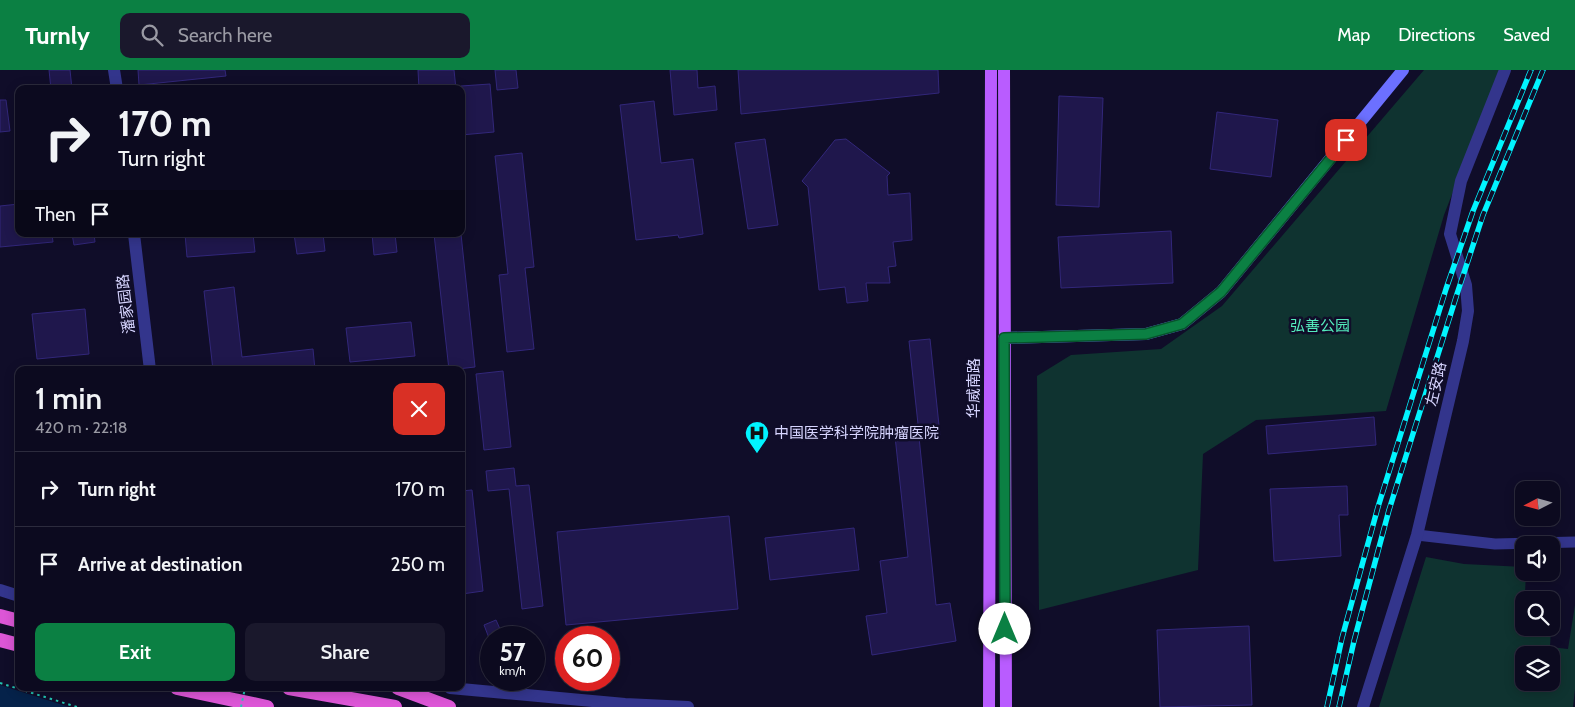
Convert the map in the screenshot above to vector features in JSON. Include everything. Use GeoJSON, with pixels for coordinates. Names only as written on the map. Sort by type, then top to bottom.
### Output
{"type":"FeatureCollection","features":[{"type":"Feature","properties":{"kind":"highway"},"geometry":{"type":"LineString","coordinates":[[0,616],[15,620]]}},
{"type":"Feature","properties":{"kind":"highway"},"geometry":{"type":"LineString","coordinates":[[0,640],[15,644]]}},
{"type":"Feature","properties":{"kind":"highway"},"geometry":{"type":"LineString","coordinates":[[191,691],[268,707]]}},
{"type":"Feature","properties":{"kind":"highway"},"geometry":{"type":"LineString","coordinates":[[306,691],[395,707]]}},
{"type":"Feature","properties":{"kind":"highway"},"geometry":{"type":"LineString","coordinates":[[406,691],[449,707]]}},
{"type":"Feature","properties":{"kind":"main road","name":"华威南路"},"geometry":{"type":"LineString","coordinates":[[989,707],[991,70]]}},
{"type":"Feature","properties":{"kind":"main road","name":"华威南路"},"geometry":{"type":"LineString","coordinates":[[1004,70],[1006,707]]}},
{"type":"Feature","properties":{"kind":"main road"},"geometry":{"type":"LineString","coordinates":[[1004,338],[1146,334],[1182,324],[1221,292],[1403,70]]}},
{"type":"Feature","properties":{"kind":"street"},"geometry":{"type":"LineString","coordinates":[[114,70],[116,85]]}},
{"type":"Feature","properties":{"kind":"street","name":"左安路"},"geometry":{"type":"LineString","coordinates":[[1363,707],[1417,535],[1463,341],[1468,311],[1466,285],[1450,234],[1454,212],[1461,181],[1505,70]]}},
{"type":"Feature","properties":{"kind":"street","name":"潘家园路"},"geometry":{"type":"LineString","coordinates":[[134,237],[150,366]]}},
{"type":"Feature","properties":{"kind":"street"},"geometry":{"type":"LineString","coordinates":[[1417,535],[1495,544],[1575,542]]}},
{"type":"Feature","properties":{"kind":"street"},"geometry":{"type":"LineString","coordinates":[[0,590],[15,595]]}},
{"type":"Feature","properties":{"kind":"street"},"geometry":{"type":"LineString","coordinates":[[465,689],[625,704],[688,707]]}},
{"type":"Feature","properties":{"kind":"path"},"geometry":{"type":"LineString","coordinates":[[0,683],[15,688]]}},
{"type":"Feature","properties":{"kind":"path"},"geometry":{"type":"LineString","coordinates":[[26,691],[77,707]]}},
{"type":"Feature","properties":{"kind":"path"},"geometry":{"type":"LineString","coordinates":[[241,707],[244,691]]}},
{"type":"Feature","properties":{"kind":"green space","name":"弘善公园"},"geometry":{"type":"Polygon","coordinates":[[[1424,70],[1500,70],[1444,215],[1386,411],[1256,420],[1203,454],[1198,570],[1039,610],[1037,376],[1071,355],[1161,349],[1222,306],[1424,70]]]}},
{"type":"Feature","properties":{"kind":"green space"},"geometry":{"type":"Polygon","coordinates":[[[1426,557],[1464,564],[1515,567],[1515,581],[1526,581],[1525,591],[1515,591],[1515,636],[1551,636],[1550,646],[1515,646],[1515,691],[1560,691],[1560,648],[1568,649],[1575,605],[1575,689],[1573,707],[1379,707],[1426,557]]]}},
{"type":"Feature","properties":{"kind":"water"},"geometry":{"type":"Polygon","coordinates":[[[0,685],[69,707],[0,707],[0,685]]]}},
{"type":"Feature","properties":{"kind":"building"},"geometry":{"type":"Polygon","coordinates":[[[49,70],[70,70],[72,85],[51,85],[49,70]]]}},
{"type":"Feature","properties":{"kind":"building"},"geometry":{"type":"Polygon","coordinates":[[[138,70],[225,70],[226,76],[139,85],[138,70]]]}},
{"type":"Feature","properties":{"kind":"building"},"geometry":{"type":"Polygon","coordinates":[[[418,70],[454,70],[456,85],[419,85],[418,70]]]}},
{"type":"Feature","properties":{"kind":"building"},"geometry":{"type":"Polygon","coordinates":[[[495,70],[516,70],[518,88],[497,90],[495,70]]]}},
{"type":"Feature","properties":{"kind":"building"},"geometry":{"type":"Polygon","coordinates":[[[670,70],[697,70],[698,88],[715,86],[717,110],[674,115],[670,70]]]}},
{"type":"Feature","properties":{"kind":"building"},"geometry":{"type":"Polygon","coordinates":[[[738,70],[938,70],[939,93],[741,114],[738,70]]]}},
{"type":"Feature","properties":{"kind":"building"},"geometry":{"type":"Polygon","coordinates":[[[490,84],[494,132],[465,135],[465,86],[490,84]]]}},
{"type":"Feature","properties":{"kind":"building"},"geometry":{"type":"Polygon","coordinates":[[[1059,96],[1103,98],[1099,207],[1056,205],[1059,96]]]}},
{"type":"Feature","properties":{"kind":"building"},"geometry":{"type":"Polygon","coordinates":[[[0,100],[6,100],[10,131],[0,132],[0,100]]]}},
{"type":"Feature","properties":{"kind":"building"},"geometry":{"type":"Polygon","coordinates":[[[654,101],[661,163],[693,159],[703,234],[679,238],[678,235],[636,240],[620,105],[654,101]]]}},
{"type":"Feature","properties":{"kind":"building"},"geometry":{"type":"Polygon","coordinates":[[[1217,112],[1278,120],[1271,177],[1210,169],[1217,112]]]}},
{"type":"Feature","properties":{"kind":"building"},"geometry":{"type":"Polygon","coordinates":[[[765,139],[778,225],[748,229],[735,143],[765,139]]]}},
{"type":"Feature","properties":{"kind":"building"},"geometry":{"type":"Polygon","coordinates":[[[846,139],[890,173],[887,176],[888,195],[910,193],[912,240],[893,242],[896,266],[888,267],[890,283],[866,283],[868,301],[847,303],[845,287],[819,290],[808,187],[802,181],[835,140],[846,139]]]}},
{"type":"Feature","properties":{"kind":"building"},"geometry":{"type":"Polygon","coordinates":[[[522,153],[534,267],[525,268],[534,349],[507,352],[499,275],[508,274],[495,156],[522,153]]]}},
{"type":"Feature","properties":{"kind":"building"},"geometry":{"type":"Polygon","coordinates":[[[15,204],[15,237],[52,237],[53,242],[0,247],[0,206],[15,204]]]}},
{"type":"Feature","properties":{"kind":"building"},"geometry":{"type":"Polygon","coordinates":[[[1171,231],[1173,283],[1061,288],[1058,237],[1171,231]]]}},
{"type":"Feature","properties":{"kind":"building"},"geometry":{"type":"Polygon","coordinates":[[[73,237],[94,237],[95,242],[74,245],[73,237]]]}},
{"type":"Feature","properties":{"kind":"building"},"geometry":{"type":"Polygon","coordinates":[[[185,237],[253,237],[255,252],[187,257],[185,237]]]}},
{"type":"Feature","properties":{"kind":"building"},"geometry":{"type":"Polygon","coordinates":[[[294,237],[323,237],[325,251],[297,254],[294,237]]]}},
{"type":"Feature","properties":{"kind":"building"},"geometry":{"type":"Polygon","coordinates":[[[372,237],[395,237],[397,252],[374,255],[372,237]]]}},
{"type":"Feature","properties":{"kind":"building"},"geometry":{"type":"Polygon","coordinates":[[[434,237],[461,237],[475,367],[465,368],[465,366],[449,366],[434,237]]]}},
{"type":"Feature","properties":{"kind":"building"},"geometry":{"type":"Polygon","coordinates":[[[234,287],[242,357],[313,349],[315,366],[213,366],[204,291],[234,287]]]}},
{"type":"Feature","properties":{"kind":"building"},"geometry":{"type":"Polygon","coordinates":[[[85,309],[89,354],[37,359],[32,314],[85,309]]]}},
{"type":"Feature","properties":{"kind":"building"},"geometry":{"type":"Polygon","coordinates":[[[411,322],[415,356],[350,362],[346,328],[411,322]]]}},
{"type":"Feature","properties":{"kind":"building"},"geometry":{"type":"Polygon","coordinates":[[[930,339],[940,435],[919,437],[936,605],[950,603],[956,641],[872,655],[866,616],[887,613],[880,561],[908,557],[894,427],[918,424],[909,341],[930,339]]]}},
{"type":"Feature","properties":{"kind":"building"},"geometry":{"type":"Polygon","coordinates":[[[503,371],[511,447],[484,450],[476,374],[503,371]]]}},
{"type":"Feature","properties":{"kind":"building"},"geometry":{"type":"Polygon","coordinates":[[[1374,417],[1376,445],[1268,454],[1266,426],[1374,417]]]}},
{"type":"Feature","properties":{"kind":"building"},"geometry":{"type":"Polygon","coordinates":[[[514,468],[516,486],[529,485],[543,606],[522,609],[509,489],[488,491],[486,471],[514,468]]]}},
{"type":"Feature","properties":{"kind":"building"},"geometry":{"type":"Polygon","coordinates":[[[1347,486],[1348,515],[1339,515],[1341,556],[1274,561],[1270,489],[1347,486]]]}},
{"type":"Feature","properties":{"kind":"building"},"geometry":{"type":"Polygon","coordinates":[[[472,490],[483,591],[465,594],[465,491],[472,490]]]}},
{"type":"Feature","properties":{"kind":"building"},"geometry":{"type":"Polygon","coordinates":[[[729,516],[738,609],[566,625],[557,532],[729,516]]]}},
{"type":"Feature","properties":{"kind":"building"},"geometry":{"type":"Polygon","coordinates":[[[854,528],[859,570],[770,580],[765,538],[854,528]]]}},
{"type":"Feature","properties":{"kind":"building"},"geometry":{"type":"Polygon","coordinates":[[[496,620],[499,626],[484,626],[496,620]]]}},
{"type":"Feature","properties":{"kind":"building"},"geometry":{"type":"Polygon","coordinates":[[[1249,626],[1252,705],[1160,707],[1157,630],[1249,626]]]}},
{"type":"Feature","properties":{"kind":"railway"},"geometry":{"type":"LineString","coordinates":[[1327,707],[1342,638],[1378,507],[1446,289],[1473,211],[1531,70]]}},
{"type":"Feature","properties":{"kind":"railway"},"geometry":{"type":"LineString","coordinates":[[1339,707],[1354,641],[1389,510],[1457,294],[1483,215],[1543,70]]}},
{"type":"Feature","properties":{"kind":"place","name":"中国医学科学院肿瘤医院"},"geometry":{"type":"Point","coordinates":[757,454]}},
{"type":"Feature","properties":{"kind":"route"},"geometry":{"type":"LineString","coordinates":[[1005,629],[1004,338],[1146,334],[1182,324],[1221,292],[1346,140]]}}]}
